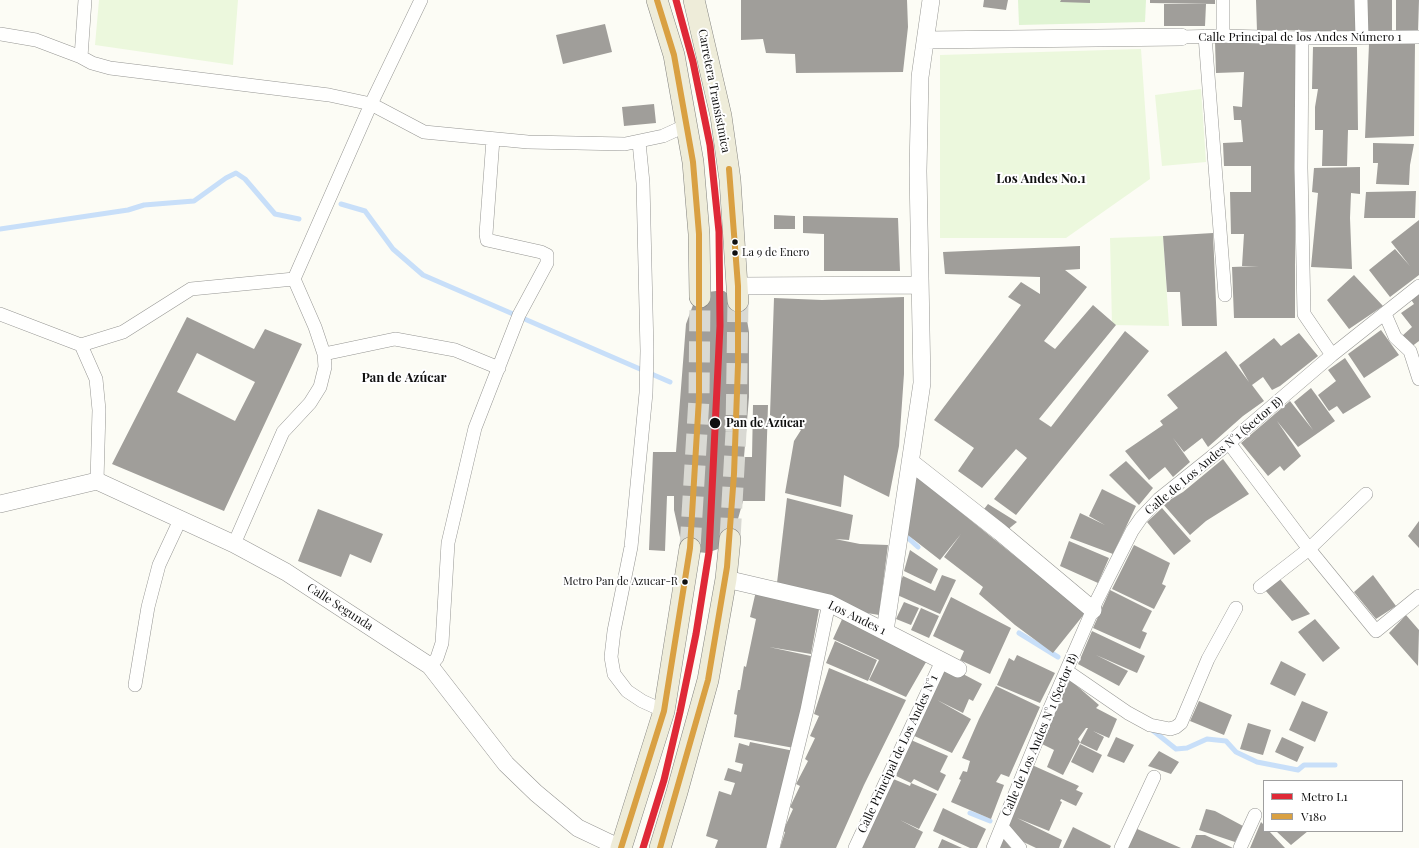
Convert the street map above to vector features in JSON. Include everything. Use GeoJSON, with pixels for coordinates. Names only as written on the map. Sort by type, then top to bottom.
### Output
{"type":"FeatureCollection","features":[{"type":"Feature","properties":{"kind":"main road"},"geometry":{"type":"LineString","coordinates":[[657,0],[674,55],[693,162],[699,234],[700,297]]}},
{"type":"Feature","properties":{"kind":"main road","name":"Carretera Transístmica"},"geometry":{"type":"LineString","coordinates":[[694,0],[721,116],[730,180],[738,294]]}},
{"type":"Feature","properties":{"kind":"main road"},"geometry":{"type":"LineString","coordinates":[[660,848],[678,792],[708,680],[726,579],[730,539]]}},
{"type":"Feature","properties":{"kind":"main road"},"geometry":{"type":"LineString","coordinates":[[620,848],[664,712],[690,548]]}},
{"type":"Feature","properties":{"kind":"street"},"geometry":{"type":"LineString","coordinates":[[81,57],[85,0]]}},
{"type":"Feature","properties":{"kind":"street"},"geometry":{"type":"LineString","coordinates":[[234,544],[283,432],[310,403],[320,387],[325,367],[324,354],[315,327],[294,279],[371,104],[421,0]]}},
{"type":"Feature","properties":{"kind":"street"},"geometry":{"type":"LineString","coordinates":[[885,631],[912,462],[922,383],[918,171],[920,78],[931,0]]}},
{"type":"Feature","properties":{"kind":"street"},"geometry":{"type":"LineString","coordinates":[[1223,0],[1223,36]]}},
{"type":"Feature","properties":{"kind":"street"},"geometry":{"type":"LineString","coordinates":[[1361,0],[1362,38]]}},
{"type":"Feature","properties":{"kind":"street"},"geometry":{"type":"LineString","coordinates":[[0,34],[36,40],[81,57],[92,63],[110,68],[329,95],[371,104],[424,132],[493,139],[574,144],[624,144],[663,136],[687,125]]}},
{"type":"Feature","properties":{"kind":"street"},"geometry":{"type":"LineString","coordinates":[[1205,36],[1225,295]]}},
{"type":"Feature","properties":{"kind":"street"},"geometry":{"type":"LineString","coordinates":[[926,40],[1181,37]]}},
{"type":"Feature","properties":{"kind":"street","name":"Calle Principal de los Andes Número 1"},"geometry":{"type":"LineString","coordinates":[[1181,37],[1419,37]]}},
{"type":"Feature","properties":{"kind":"street"},"geometry":{"type":"LineString","coordinates":[[1302,38],[1301,168],[1304,314],[1332,355]]}},
{"type":"Feature","properties":{"kind":"street"},"geometry":{"type":"LineString","coordinates":[[430,666],[437,658],[442,642],[448,543],[473,435],[519,315],[547,263],[547,255],[541,252],[487,240],[486,234],[493,139]]}},
{"type":"Feature","properties":{"kind":"street"},"geometry":{"type":"LineString","coordinates":[[639,142],[643,184],[647,351],[646,393],[631,547],[610,657],[614,674],[627,691],[642,701],[664,712]]}},
{"type":"Feature","properties":{"kind":"street"},"geometry":{"type":"LineString","coordinates":[[0,314],[81,345],[124,332],[191,289],[294,279]]}},
{"type":"Feature","properties":{"kind":"street"},"geometry":{"type":"LineString","coordinates":[[738,294],[920,285]]}},
{"type":"Feature","properties":{"kind":"street","name":"Calle de Los Andes N°1 (Sector B)"},"geometry":{"type":"LineString","coordinates":[[993,848],[1050,708],[1093,610],[1132,531],[1141,518],[1160,499],[1229,443],[1332,355],[1419,286]]}},
{"type":"Feature","properties":{"kind":"street"},"geometry":{"type":"LineString","coordinates":[[1385,314],[1395,337],[1410,352],[1419,379]]}},
{"type":"Feature","properties":{"kind":"street"},"geometry":{"type":"LineString","coordinates":[[324,354],[395,339],[455,350],[499,368]]}},
{"type":"Feature","properties":{"kind":"street"},"geometry":{"type":"LineString","coordinates":[[0,504],[97,481],[99,410],[96,379],[81,345]]}},
{"type":"Feature","properties":{"kind":"street"},"geometry":{"type":"LineString","coordinates":[[1229,443],[1309,549],[1376,630],[1419,596]]}},
{"type":"Feature","properties":{"kind":"street"},"geometry":{"type":"LineString","coordinates":[[912,462],[1000,532],[1093,610]]}},
{"type":"Feature","properties":{"kind":"street","name":"Calle Segunda"},"geometry":{"type":"LineString","coordinates":[[97,481],[234,544],[286,572],[430,666],[506,764],[536,793],[578,828],[620,848]]}},
{"type":"Feature","properties":{"kind":"street"},"geometry":{"type":"LineString","coordinates":[[1260,587],[1309,549],[1366,494]]}},
{"type":"Feature","properties":{"kind":"street"},"geometry":{"type":"LineString","coordinates":[[135,685],[148,607],[159,565],[180,520]]}},
{"type":"Feature","properties":{"kind":"street","name":"Los Andes 1"},"geometry":{"type":"LineString","coordinates":[[726,579],[829,603],[958,669]]}},
{"type":"Feature","properties":{"kind":"street"},"geometry":{"type":"LineString","coordinates":[[773,848],[807,710],[829,603]]}},
{"type":"Feature","properties":{"kind":"street"},"geometry":{"type":"LineString","coordinates":[[1067,671],[1128,713],[1150,725],[1170,729],[1176,728],[1181,723],[1211,652],[1236,608]]}},
{"type":"Feature","properties":{"kind":"street","name":"Calle Principal de Los Andes N°1"},"geometry":{"type":"LineString","coordinates":[[855,848],[942,661]]}},
{"type":"Feature","properties":{"kind":"street"},"geometry":{"type":"LineString","coordinates":[[1121,848],[1154,777]]}},
{"type":"Feature","properties":{"kind":"street"},"geometry":{"type":"LineString","coordinates":[[1240,848],[1255,815]]}},
{"type":"Feature","properties":{"kind":"street"},"geometry":{"type":"LineString","coordinates":[[1002,827],[1020,848]]}},
{"type":"Feature","properties":{"kind":"green space"},"geometry":{"type":"Polygon","coordinates":[[[99,0],[238,0],[233,65],[95,45],[99,0]]]}},
{"type":"Feature","properties":{"kind":"green space"},"geometry":{"type":"Polygon","coordinates":[[[1018,0],[1146,0],[1145,22],[1019,25],[1018,0]]]}},
{"type":"Feature","properties":{"kind":"green space"},"geometry":{"type":"Polygon","coordinates":[[[1141,49],[1150,179],[1066,238],[940,238],[940,55],[1141,49]]]}},
{"type":"Feature","properties":{"kind":"green space"},"geometry":{"type":"Polygon","coordinates":[[[1201,89],[1206,162],[1162,166],[1155,95],[1201,89]]]}},
{"type":"Feature","properties":{"kind":"green space"},"geometry":{"type":"Polygon","coordinates":[[[1163,236],[1169,326],[1112,325],[1110,238],[1163,236]]]}},
{"type":"Feature","properties":{"kind":"building"},"geometry":{"type":"Polygon","coordinates":[[[741,0],[907,0],[908,27],[903,72],[796,73],[795,54],[766,53],[763,39],[741,40],[741,0]]]}},
{"type":"Feature","properties":{"kind":"building"},"geometry":{"type":"Polygon","coordinates":[[[984,0],[1008,0],[1006,10],[983,7],[984,0]]]}},
{"type":"Feature","properties":{"kind":"building"},"geometry":{"type":"Polygon","coordinates":[[[1061,0],[1090,0],[1090,3],[1060,2],[1061,0]]]}},
{"type":"Feature","properties":{"kind":"building"},"geometry":{"type":"Polygon","coordinates":[[[1150,0],[1215,0],[1215,4],[1150,3],[1150,0]]]}},
{"type":"Feature","properties":{"kind":"building"},"geometry":{"type":"Polygon","coordinates":[[[1256,0],[1357,0],[1358,33],[1286,30],[1257,31],[1256,0]]]}},
{"type":"Feature","properties":{"kind":"building"},"geometry":{"type":"Polygon","coordinates":[[[1366,0],[1392,0],[1392,33],[1366,31],[1366,0]]]}},
{"type":"Feature","properties":{"kind":"building"},"geometry":{"type":"Polygon","coordinates":[[[1396,0],[1419,0],[1418,32],[1396,32],[1396,0]]]}},
{"type":"Feature","properties":{"kind":"building"},"geometry":{"type":"Polygon","coordinates":[[[1164,4],[1206,4],[1205,26],[1164,26],[1164,4]]]}},
{"type":"Feature","properties":{"kind":"building"},"geometry":{"type":"Polygon","coordinates":[[[605,24],[612,52],[563,64],[556,35],[605,24]]]}},
{"type":"Feature","properties":{"kind":"building"},"geometry":{"type":"Polygon","coordinates":[[[1215,42],[1295,43],[1295,318],[1234,318],[1232,267],[1259,266],[1242,266],[1244,234],[1231,234],[1230,192],[1251,192],[1251,166],[1224,166],[1223,143],[1243,142],[1241,120],[1234,120],[1233,106],[1242,107],[1244,72],[1216,73],[1215,42]]]}},
{"type":"Feature","properties":{"kind":"building"},"geometry":{"type":"Polygon","coordinates":[[[1369,44],[1415,44],[1414,136],[1365,138],[1369,44]]]}},
{"type":"Feature","properties":{"kind":"building"},"geometry":{"type":"Polygon","coordinates":[[[1313,47],[1357,47],[1358,130],[1348,130],[1347,166],[1322,166],[1323,130],[1315,130],[1315,107],[1318,89],[1312,89],[1313,47]]]}},
{"type":"Feature","properties":{"kind":"building"},"geometry":{"type":"Polygon","coordinates":[[[654,104],[656,123],[624,126],[622,107],[654,104]]]}},
{"type":"Feature","properties":{"kind":"building"},"geometry":{"type":"Polygon","coordinates":[[[1373,143],[1414,144],[1410,165],[1409,185],[1376,184],[1378,163],[1373,163],[1373,143]]]}},
{"type":"Feature","properties":{"kind":"building"},"geometry":{"type":"Polygon","coordinates":[[[1360,167],[1360,194],[1351,193],[1350,218],[1352,269],[1311,267],[1318,193],[1312,192],[1314,168],[1360,167]]]}},
{"type":"Feature","properties":{"kind":"building"},"geometry":{"type":"Polygon","coordinates":[[[1416,191],[1415,218],[1364,218],[1366,192],[1416,191]]]}},
{"type":"Feature","properties":{"kind":"building"},"geometry":{"type":"Polygon","coordinates":[[[774,215],[795,216],[795,229],[774,229],[774,215]]]}},
{"type":"Feature","properties":{"kind":"building"},"geometry":{"type":"Polygon","coordinates":[[[803,216],[898,218],[900,271],[824,271],[824,234],[803,233],[803,216]]]}},
{"type":"Feature","properties":{"kind":"building"},"geometry":{"type":"Polygon","coordinates":[[[1419,220],[1419,275],[1390,297],[1369,270],[1395,249],[1410,266],[1391,242],[1419,220]]]}},
{"type":"Feature","properties":{"kind":"building"},"geometry":{"type":"Polygon","coordinates":[[[1213,233],[1217,326],[1182,326],[1180,292],[1167,292],[1163,236],[1213,233]]]}},
{"type":"Feature","properties":{"kind":"building"},"geometry":{"type":"Polygon","coordinates":[[[1080,246],[1080,269],[1065,270],[1087,287],[1044,341],[1055,349],[1093,305],[1116,325],[1039,419],[1051,427],[1125,331],[1149,351],[1016,515],[994,499],[1027,458],[1016,449],[982,488],[958,471],[974,448],[934,420],[1021,305],[1008,297],[1021,282],[1040,294],[1040,277],[945,274],[943,252],[1080,246]]]}},
{"type":"Feature","properties":{"kind":"building"},"geometry":{"type":"Polygon","coordinates":[[[1354,275],[1383,306],[1349,329],[1327,300],[1354,275]]]}},
{"type":"Feature","properties":{"kind":"building"},"geometry":{"type":"Polygon","coordinates":[[[724,291],[738,301],[744,310],[747,320],[749,332],[749,397],[744,457],[752,457],[753,405],[768,405],[765,501],[743,501],[736,526],[730,539],[718,549],[707,553],[697,552],[680,537],[674,510],[674,496],[667,496],[665,551],[649,550],[653,452],[676,452],[686,324],[693,305],[700,297],[708,292],[724,291]]]}},
{"type":"Feature","properties":{"kind":"building"},"geometry":{"type":"Polygon","coordinates":[[[1419,292],[1419,341],[1411,347],[1402,336],[1412,327],[1401,313],[1414,304],[1410,298],[1419,292]]]}},
{"type":"Feature","properties":{"kind":"building"},"geometry":{"type":"Polygon","coordinates":[[[904,297],[904,374],[899,446],[889,497],[844,475],[841,507],[785,493],[794,441],[801,430],[770,415],[774,298],[822,300],[904,297]]]}},
{"type":"Feature","properties":{"kind":"building"},"geometry":{"type":"Polygon","coordinates":[[[187,317],[254,349],[265,329],[302,344],[224,511],[112,464],[187,317]],[[197,353],[177,392],[235,421],[255,382],[197,353]]]}},
{"type":"Feature","properties":{"kind":"building"},"geometry":{"type":"Polygon","coordinates":[[[1381,330],[1399,355],[1364,378],[1348,354],[1381,330]]]}},
{"type":"Feature","properties":{"kind":"building"},"geometry":{"type":"Polygon","coordinates":[[[1299,333],[1318,356],[1280,386],[1272,390],[1263,377],[1252,385],[1264,401],[1243,416],[1208,447],[1202,438],[1184,452],[1173,438],[1190,462],[1173,477],[1165,467],[1149,480],[1125,451],[1163,425],[1160,421],[1178,408],[1167,395],[1226,351],[1249,382],[1239,365],[1274,338],[1281,346],[1299,333]]]}},
{"type":"Feature","properties":{"kind":"building"},"geometry":{"type":"Polygon","coordinates":[[[1345,358],[1371,397],[1343,414],[1337,406],[1329,411],[1318,395],[1336,381],[1328,370],[1345,358]]]}},
{"type":"Feature","properties":{"kind":"building"},"geometry":{"type":"Polygon","coordinates":[[[1311,388],[1335,421],[1298,447],[1277,421],[1301,456],[1284,471],[1280,466],[1268,476],[1241,443],[1290,401],[1313,430],[1294,402],[1311,388]]]}},
{"type":"Feature","properties":{"kind":"building"},"geometry":{"type":"Polygon","coordinates":[[[1223,459],[1249,494],[1206,521],[1190,535],[1163,504],[1183,492],[1223,459]]]}},
{"type":"Feature","properties":{"kind":"building"},"geometry":{"type":"Polygon","coordinates":[[[1126,461],[1153,488],[1139,505],[1109,475],[1126,461]]]}},
{"type":"Feature","properties":{"kind":"building"},"geometry":{"type":"Polygon","coordinates":[[[917,473],[952,505],[1085,613],[1053,653],[1015,625],[979,594],[983,587],[944,557],[961,534],[940,560],[904,532],[917,473]]]}},
{"type":"Feature","properties":{"kind":"building"},"geometry":{"type":"Polygon","coordinates":[[[1102,489],[1136,506],[1113,554],[1070,538],[1080,513],[1105,525],[1089,516],[1102,489]]]}},
{"type":"Feature","properties":{"kind":"building"},"geometry":{"type":"Polygon","coordinates":[[[787,498],[853,515],[849,540],[835,539],[860,544],[888,545],[879,615],[855,611],[777,583],[787,498]]]}},
{"type":"Feature","properties":{"kind":"building"},"geometry":{"type":"Polygon","coordinates":[[[988,504],[1017,522],[1006,531],[981,513],[988,504]]]}},
{"type":"Feature","properties":{"kind":"building"},"geometry":{"type":"Polygon","coordinates":[[[1162,508],[1191,541],[1174,555],[1147,522],[1162,508]]]}},
{"type":"Feature","properties":{"kind":"building"},"geometry":{"type":"Polygon","coordinates":[[[318,509],[383,534],[371,563],[350,554],[341,577],[298,561],[318,509]]]}},
{"type":"Feature","properties":{"kind":"building"},"geometry":{"type":"Polygon","coordinates":[[[1419,521],[1419,548],[1408,536],[1419,521]]]}},
{"type":"Feature","properties":{"kind":"building"},"geometry":{"type":"Polygon","coordinates":[[[1069,541],[1109,558],[1098,583],[1060,566],[1069,541]]]}},
{"type":"Feature","properties":{"kind":"building"},"geometry":{"type":"Polygon","coordinates":[[[1134,545],[1170,563],[1162,584],[1166,586],[1154,609],[1112,589],[1134,545]]]}},
{"type":"Feature","properties":{"kind":"building"},"geometry":{"type":"Polygon","coordinates":[[[910,550],[938,569],[931,584],[904,571],[910,550]]]}},
{"type":"Feature","properties":{"kind":"building"},"geometry":{"type":"Polygon","coordinates":[[[942,575],[956,580],[940,614],[895,594],[903,576],[935,591],[942,575]]]}},
{"type":"Feature","properties":{"kind":"building"},"geometry":{"type":"Polygon","coordinates":[[[1373,575],[1396,606],[1376,619],[1354,592],[1373,575]]]}},
{"type":"Feature","properties":{"kind":"building"},"geometry":{"type":"Polygon","coordinates":[[[1280,579],[1310,614],[1292,621],[1265,590],[1280,579]]]}},
{"type":"Feature","properties":{"kind":"building"},"geometry":{"type":"Polygon","coordinates":[[[1110,590],[1152,611],[1142,631],[1147,633],[1140,649],[1093,628],[1110,590]]]}},
{"type":"Feature","properties":{"kind":"building"},"geometry":{"type":"Polygon","coordinates":[[[756,591],[820,604],[811,654],[769,647],[811,656],[794,748],[734,737],[737,715],[734,714],[738,690],[740,690],[744,666],[746,667],[756,619],[750,617],[756,591]]]}},
{"type":"Feature","properties":{"kind":"building"},"geometry":{"type":"Polygon","coordinates":[[[951,597],[1011,628],[990,674],[960,660],[964,651],[933,636],[951,597]]]}},
{"type":"Feature","properties":{"kind":"building"},"geometry":{"type":"Polygon","coordinates":[[[904,602],[919,608],[911,625],[896,619],[904,602]]]}},
{"type":"Feature","properties":{"kind":"building"},"geometry":{"type":"Polygon","coordinates":[[[921,608],[939,616],[929,638],[911,630],[921,608]]]}},
{"type":"Feature","properties":{"kind":"building"},"geometry":{"type":"Polygon","coordinates":[[[844,615],[929,657],[906,697],[869,680],[879,660],[833,639],[844,615]]]}},
{"type":"Feature","properties":{"kind":"building"},"geometry":{"type":"Polygon","coordinates":[[[1406,615],[1419,630],[1418,666],[1389,633],[1406,615]]]}},
{"type":"Feature","properties":{"kind":"building"},"geometry":{"type":"Polygon","coordinates":[[[1315,619],[1340,648],[1323,662],[1298,632],[1315,619]]]}},
{"type":"Feature","properties":{"kind":"building"},"geometry":{"type":"Polygon","coordinates":[[[1092,631],[1145,656],[1137,673],[1096,655],[1128,671],[1119,686],[1078,664],[1092,631]]]}},
{"type":"Feature","properties":{"kind":"building"},"geometry":{"type":"Polygon","coordinates":[[[835,641],[877,660],[868,681],[826,663],[835,641]]]}},
{"type":"Feature","properties":{"kind":"building"},"geometry":{"type":"Polygon","coordinates":[[[1017,655],[1055,673],[1040,703],[997,685],[1009,658],[1014,661],[1017,655]]]}},
{"type":"Feature","properties":{"kind":"building"},"geometry":{"type":"Polygon","coordinates":[[[1281,661],[1306,674],[1295,696],[1270,684],[1281,661]]]}},
{"type":"Feature","properties":{"kind":"building"},"geometry":{"type":"Polygon","coordinates":[[[944,664],[982,684],[973,701],[969,699],[963,713],[937,700],[971,719],[952,753],[910,734],[944,664]]]}},
{"type":"Feature","properties":{"kind":"building"},"geometry":{"type":"Polygon","coordinates":[[[829,668],[906,700],[864,785],[836,848],[780,848],[785,832],[783,831],[793,809],[790,807],[800,786],[796,784],[808,761],[805,759],[815,738],[810,736],[819,716],[814,714],[829,668]]]}},
{"type":"Feature","properties":{"kind":"building"},"geometry":{"type":"Polygon","coordinates":[[[1070,680],[1099,705],[1096,708],[1117,719],[1109,738],[1093,731],[1104,737],[1097,751],[1080,743],[1088,728],[1086,728],[1078,739],[1080,742],[1063,775],[1047,767],[1054,750],[1042,744],[1056,707],[1070,680]]]}},
{"type":"Feature","properties":{"kind":"building"},"geometry":{"type":"Polygon","coordinates":[[[996,686],[1040,707],[1009,777],[1001,774],[996,782],[1004,785],[991,819],[951,802],[961,780],[959,779],[963,771],[967,772],[970,761],[962,758],[979,719],[996,686]]]}},
{"type":"Feature","properties":{"kind":"building"},"geometry":{"type":"Polygon","coordinates":[[[1199,701],[1232,715],[1224,735],[1190,721],[1199,701]]]}},
{"type":"Feature","properties":{"kind":"building"},"geometry":{"type":"Polygon","coordinates":[[[1302,701],[1328,712],[1315,742],[1289,730],[1302,701]]]}},
{"type":"Feature","properties":{"kind":"building"},"geometry":{"type":"Polygon","coordinates":[[[1248,723],[1271,730],[1263,755],[1240,749],[1248,723]]]}},
{"type":"Feature","properties":{"kind":"building"},"geometry":{"type":"Polygon","coordinates":[[[1116,737],[1134,745],[1124,763],[1107,756],[1116,737]]]}},
{"type":"Feature","properties":{"kind":"building"},"geometry":{"type":"Polygon","coordinates":[[[1282,737],[1304,747],[1297,762],[1275,752],[1282,737]]]}},
{"type":"Feature","properties":{"kind":"building"},"geometry":{"type":"Polygon","coordinates":[[[911,740],[948,756],[940,772],[946,775],[938,791],[914,779],[911,783],[892,774],[911,740]]]}},
{"type":"Feature","properties":{"kind":"building"},"geometry":{"type":"Polygon","coordinates":[[[750,742],[794,751],[766,848],[715,848],[718,840],[706,836],[719,791],[731,795],[735,783],[724,780],[728,768],[741,772],[743,764],[735,762],[739,743],[749,746],[750,742]]]}},
{"type":"Feature","properties":{"kind":"building"},"geometry":{"type":"Polygon","coordinates":[[[1080,744],[1102,755],[1093,773],[1071,762],[1080,744]]]}},
{"type":"Feature","properties":{"kind":"building"},"geometry":{"type":"Polygon","coordinates":[[[1159,751],[1179,762],[1171,774],[1148,766],[1159,751]]]}},
{"type":"Feature","properties":{"kind":"building"},"geometry":{"type":"Polygon","coordinates":[[[1032,765],[1079,786],[1076,790],[1083,793],[1076,806],[1061,799],[1060,801],[1062,802],[1049,831],[1017,818],[1062,840],[1059,848],[1036,848],[1011,836],[1014,831],[1004,827],[1032,765]]]}},
{"type":"Feature","properties":{"kind":"building"},"geometry":{"type":"Polygon","coordinates":[[[891,778],[910,786],[911,783],[937,794],[919,829],[900,820],[923,832],[915,848],[857,848],[891,778]]]}},
{"type":"Feature","properties":{"kind":"building"},"geometry":{"type":"Polygon","coordinates":[[[943,808],[986,829],[977,848],[970,848],[933,831],[943,808]]]}},
{"type":"Feature","properties":{"kind":"building"},"geometry":{"type":"Polygon","coordinates":[[[1206,809],[1215,811],[1243,826],[1235,842],[1199,830],[1206,809]]]}},
{"type":"Feature","properties":{"kind":"building"},"geometry":{"type":"Polygon","coordinates":[[[1261,822],[1263,824],[1263,832],[1270,832],[1285,848],[1250,848],[1261,822]]]}},
{"type":"Feature","properties":{"kind":"building"},"geometry":{"type":"Polygon","coordinates":[[[1073,827],[1111,846],[1110,848],[1063,848],[1073,827]]]}},
{"type":"Feature","properties":{"kind":"building"},"geometry":{"type":"Polygon","coordinates":[[[1135,828],[1181,848],[1127,848],[1135,828]]]}},
{"type":"Feature","properties":{"kind":"building"},"geometry":{"type":"Polygon","coordinates":[[[1277,832],[1307,832],[1291,845],[1277,832]]]}},
{"type":"Feature","properties":{"kind":"building"},"geometry":{"type":"Polygon","coordinates":[[[1196,835],[1205,835],[1233,848],[1191,848],[1196,835]]]}},
{"type":"Feature","properties":{"kind":"building"},"geometry":{"type":"Polygon","coordinates":[[[1001,836],[1011,848],[995,848],[1001,836]]]}},
{"type":"Feature","properties":{"kind":"building"},"geometry":{"type":"Polygon","coordinates":[[[942,839],[962,848],[938,848],[942,839]]]}},
{"type":"Feature","properties":{"kind":"waterway"},"geometry":{"type":"LineString","coordinates":[[0,229],[128,210],[144,205],[194,201],[226,178],[236,173],[245,179],[275,214],[299,219]]}},
{"type":"Feature","properties":{"kind":"waterway"},"geometry":{"type":"LineString","coordinates":[[341,204],[365,211],[393,249],[423,275],[670,382]]}},
{"type":"Feature","properties":{"kind":"waterway"},"geometry":{"type":"LineString","coordinates":[[908,538],[918,547]]}},
{"type":"Feature","properties":{"kind":"waterway"},"geometry":{"type":"LineString","coordinates":[[1019,633],[1058,657]]}},
{"type":"Feature","properties":{"kind":"waterway"},"geometry":{"type":"LineString","coordinates":[[1151,729],[1176,749],[1187,748],[1207,739],[1226,741],[1236,752],[1257,762],[1298,770],[1304,765],[1335,765]]}},
{"type":"Feature","properties":{"kind":"waterway"},"geometry":{"type":"LineString","coordinates":[[970,813],[990,821]]}},
{"type":"Feature","properties":{"kind":"tunnel"},"geometry":{"type":"LineString","coordinates":[[690,548],[699,398],[700,297]]}},
{"type":"Feature","properties":{"kind":"tunnel"},"geometry":{"type":"LineString","coordinates":[[730,539],[736,432],[738,301]]}},
{"type":"Feature","properties":{"kind":"metro line","name":"L1"},"geometry":{"type":"LineString","coordinates":[[643,848],[664,780],[680,712],[696,634],[709,552],[720,326],[719,232],[710,145],[693,62],[676,0]]}},
{"type":"Feature","properties":{"kind":"transit line","name":"V180"},"geometry":{"type":"LineString","coordinates":[[621,848],[664,711],[690,548],[699,398],[699,234],[693,162],[674,55],[657,0]]}},
{"type":"Feature","properties":{"kind":"transit line","name":"V180"},"geometry":{"type":"LineString","coordinates":[[660,848],[708,680],[727,567],[734,474],[738,365],[738,286],[729,169]]}},
{"type":"Feature","properties":{"kind":"place","name":"La 9 de Enero"},"geometry":{"type":"Point","coordinates":[735,253]}},
{"type":"Feature","properties":{"kind":"place","name":"Pan de Azúcar"},"geometry":{"type":"Point","coordinates":[715,423]}},
{"type":"Feature","properties":{"kind":"place","name":"Metro Pan de Azucar-R"},"geometry":{"type":"Point","coordinates":[685,582]}},
{"type":"Feature","properties":{"kind":"district","name":"Los Andes No.1"},"geometry":{"type":"Point","coordinates":[1041,179]}},
{"type":"Feature","properties":{"kind":"district","name":"Pan de Azúcar"},"geometry":{"type":"Point","coordinates":[404,378]}}]}
